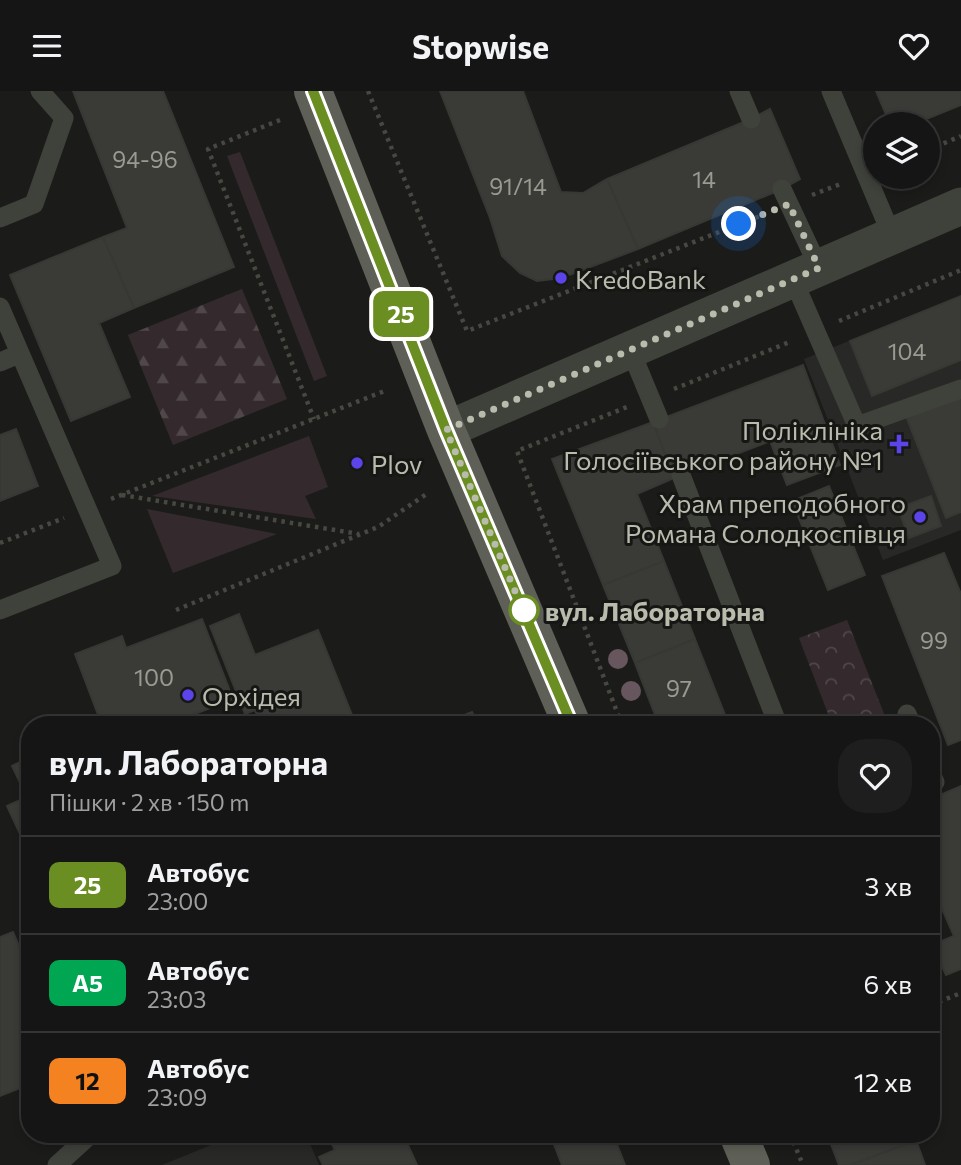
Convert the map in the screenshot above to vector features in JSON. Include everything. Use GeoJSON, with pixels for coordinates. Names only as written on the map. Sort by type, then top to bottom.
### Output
{"type":"FeatureCollection","features":[{"type":"Feature","properties":{"kind":"main road"},"geometry":{"type":"LineString","coordinates":[[313,91],[446,430],[568,716]]}},
{"type":"Feature","properties":{"kind":"main road"},"geometry":{"type":"LineString","coordinates":[[742,1143],[751,1165]]}},
{"type":"Feature","properties":{"kind":"street"},"geometry":{"type":"LineString","coordinates":[[446,430],[961,206]]}},
{"type":"Feature","properties":{"kind":"lane"},"geometry":{"type":"LineString","coordinates":[[0,218],[34,204],[64,118],[40,91]]}},
{"type":"Feature","properties":{"kind":"lane"},"geometry":{"type":"LineString","coordinates":[[739,91],[751,119]]}},
{"type":"Feature","properties":{"kind":"lane"},"geometry":{"type":"LineString","coordinates":[[831,91],[863,167]]}},
{"type":"Feature","properties":{"kind":"lane"},"geometry":{"type":"LineString","coordinates":[[872,189],[892,236]]}},
{"type":"Feature","properties":{"kind":"lane"},"geometry":{"type":"LineString","coordinates":[[785,197],[806,273],[816,331],[857,426],[961,389]]}},
{"type":"Feature","properties":{"kind":"lane"},"geometry":{"type":"LineString","coordinates":[[0,307],[112,566],[0,610]]}},
{"type":"Feature","properties":{"kind":"lane"},"geometry":{"type":"LineString","coordinates":[[630,349],[659,419]]}},
{"type":"Feature","properties":{"kind":"lane"},"geometry":{"type":"LineString","coordinates":[[0,362],[19,354]]}},
{"type":"Feature","properties":{"kind":"lane"},"geometry":{"type":"LineString","coordinates":[[681,475],[775,716]]}},
{"type":"Feature","properties":{"kind":"lane"},"geometry":{"type":"LineString","coordinates":[[57,1165],[81,1143]]}},
{"type":"Feature","properties":{"kind":"path"},"geometry":{"type":"LineString","coordinates":[[368,91],[467,331],[785,197],[863,175]]}},
{"type":"Feature","properties":{"kind":"path"},"geometry":{"type":"LineString","coordinates":[[280,120],[208,149],[314,419]]}},
{"type":"Feature","properties":{"kind":"path"},"geometry":{"type":"LineString","coordinates":[[940,145],[961,137]]}},
{"type":"Feature","properties":{"kind":"path"},"geometry":{"type":"LineString","coordinates":[[619,716],[517,451],[961,270]]}},
{"type":"Feature","properties":{"kind":"path"},"geometry":{"type":"LineString","coordinates":[[0,543],[387,390]]}},
{"type":"Feature","properties":{"kind":"path"},"geometry":{"type":"LineString","coordinates":[[176,610],[378,527],[428,493]]}},
{"type":"Feature","properties":{"kind":"path"},"geometry":{"type":"LineString","coordinates":[[121,495],[360,534]]}},
{"type":"Feature","properties":{"kind":"path"},"geometry":{"type":"LineString","coordinates":[[940,1001],[961,993]]}},
{"type":"Feature","properties":{"kind":"path"},"geometry":{"type":"LineString","coordinates":[[794,1143],[803,1165]]}},
{"type":"Feature","properties":{"kind":"shaded area","name":"Поліклініка Голосіївського району №1"},"geometry":{"type":"Polygon","coordinates":[[[961,296],[961,530],[883,560],[804,359],[961,296]]]}},
{"type":"Feature","properties":{"kind":"shaded area"},"geometry":{"type":"Polygon","coordinates":[[[216,1143],[310,1143],[319,1165],[162,1165],[216,1143]]]}},
{"type":"Feature","properties":{"kind":"green space"},"geometry":{"type":"Polygon","coordinates":[[[240,152],[327,376],[314,381],[227,156],[240,152]]]}},
{"type":"Feature","properties":{"kind":"green space"},"geometry":{"type":"Polygon","coordinates":[[[242,289],[287,399],[173,445],[128,335],[242,289]]]}},
{"type":"Feature","properties":{"kind":"green space"},"geometry":{"type":"Polygon","coordinates":[[[309,436],[328,487],[305,496],[316,519],[152,496],[309,436]]]}},
{"type":"Feature","properties":{"kind":"green space"},"geometry":{"type":"Polygon","coordinates":[[[147,509],[277,534],[173,573],[147,509]]]}},
{"type":"Feature","properties":{"kind":"green space"},"geometry":{"type":"Polygon","coordinates":[[[847,620],[885,716],[829,716],[799,638],[847,620]]]}},
{"type":"Feature","properties":{"kind":"building"},"geometry":{"type":"Polygon","coordinates":[[[73,91],[163,91],[234,267],[134,308],[103,237],[127,228],[73,91]]]}},
{"type":"Feature","properties":{"kind":"building"},"geometry":{"type":"Polygon","coordinates":[[[440,91],[523,91],[561,192],[583,193],[607,179],[638,249],[561,278],[537,281],[520,273],[502,256],[490,218],[440,91]]]}},
{"type":"Feature","properties":{"kind":"building"},"geometry":{"type":"Polygon","coordinates":[[[876,91],[961,91],[961,105],[940,113],[885,112],[876,91]]]}},
{"type":"Feature","properties":{"kind":"building"},"geometry":{"type":"Polygon","coordinates":[[[770,109],[800,179],[638,249],[607,179],[770,109]]]}},
{"type":"Feature","properties":{"kind":"building"},"geometry":{"type":"Polygon","coordinates":[[[103,237],[134,308],[99,323],[130,397],[71,421],[10,275],[103,237]]]}},
{"type":"Feature","properties":{"kind":"building"},"geometry":{"type":"Polygon","coordinates":[[[961,296],[961,360],[872,396],[850,341],[961,296]]]}},
{"type":"Feature","properties":{"kind":"building"},"geometry":{"type":"Polygon","coordinates":[[[803,365],[840,465],[787,485],[770,441],[674,478],[653,422],[803,365]]]}},
{"type":"Feature","properties":{"kind":"building"},"geometry":{"type":"Polygon","coordinates":[[[961,395],[961,512],[946,518],[906,416],[961,395]]]}},
{"type":"Feature","properties":{"kind":"building"},"geometry":{"type":"Polygon","coordinates":[[[653,422],[674,478],[637,494],[664,561],[603,585],[552,459],[653,422]]]}},
{"type":"Feature","properties":{"kind":"building"},"geometry":{"type":"Polygon","coordinates":[[[16,429],[38,486],[0,501],[0,435],[16,429]]]}},
{"type":"Feature","properties":{"kind":"building"},"geometry":{"type":"Polygon","coordinates":[[[829,486],[865,575],[828,590],[792,501],[829,486]]]}},
{"type":"Feature","properties":{"kind":"building","name":"Храм преподобного Романа Солодкоспівця"},"geometry":{"type":"Polygon","coordinates":[[[931,496],[941,526],[909,538],[898,508],[931,496]]]}},
{"type":"Feature","properties":{"kind":"building"},"geometry":{"type":"Polygon","coordinates":[[[944,553],[961,594],[961,740],[948,745],[940,725],[940,716],[937,716],[882,576],[944,553]]]}},
{"type":"Feature","properties":{"kind":"building"},"geometry":{"type":"Polygon","coordinates":[[[664,561],[695,639],[635,663],[603,585],[664,561]]]}},
{"type":"Feature","properties":{"kind":"building"},"geometry":{"type":"Polygon","coordinates":[[[239,614],[255,655],[318,630],[352,716],[257,716],[255,710],[245,714],[210,626],[239,614]]]}},
{"type":"Feature","properties":{"kind":"building"},"geometry":{"type":"Polygon","coordinates":[[[202,619],[233,699],[190,716],[99,716],[75,654],[122,636],[126,648],[202,619]]]}},
{"type":"Feature","properties":{"kind":"building"},"geometry":{"type":"Polygon","coordinates":[[[695,639],[725,716],[656,716],[635,663],[695,639]]]}},
{"type":"Feature","properties":{"kind":"building"},"geometry":{"type":"Polygon","coordinates":[[[21,762],[21,785],[12,766],[21,762]]]}},
{"type":"Feature","properties":{"kind":"building"},"geometry":{"type":"Polygon","coordinates":[[[961,786],[961,969],[946,975],[940,962],[940,942],[954,936],[940,904],[940,795],[961,786]]]}},
{"type":"Feature","properties":{"kind":"building"},"geometry":{"type":"Polygon","coordinates":[[[21,800],[21,836],[7,806],[21,800]]]}},
{"type":"Feature","properties":{"kind":"building"},"geometry":{"type":"Polygon","coordinates":[[[13,932],[21,951],[21,1088],[0,1096],[0,937],[13,932]]]}},
{"type":"Feature","properties":{"kind":"building"},"geometry":{"type":"Polygon","coordinates":[[[332,1143],[407,1143],[417,1165],[323,1165],[319,1157],[335,1150],[332,1143]]]}},
{"type":"Feature","properties":{"kind":"building"},"geometry":{"type":"Polygon","coordinates":[[[553,1143],[616,1143],[625,1165],[562,1165],[553,1143]]]}},
{"type":"Feature","properties":{"kind":"building"},"geometry":{"type":"Polygon","coordinates":[[[830,1143],[908,1143],[851,1165],[839,1165],[830,1143]]]}},
{"type":"Feature","properties":{"kind":"building"},"geometry":{"type":"Polygon","coordinates":[[[908,1143],[917,1143],[925,1165],[851,1165],[908,1143]]]}},
{"type":"Feature","properties":{"kind":"bus line","name":"25"},"geometry":{"type":"LineString","coordinates":[[313,91],[446,430],[568,716]]}},
{"type":"Feature","properties":{"kind":"place","name":"KredoBank"},"geometry":{"type":"Point","coordinates":[561,278]}},
{"type":"Feature","properties":{"kind":"place","name":"Поліклініка Голосіївського району №1"},"geometry":{"type":"Point","coordinates":[899,444]}},
{"type":"Feature","properties":{"kind":"place","name":"Plov"},"geometry":{"type":"Point","coordinates":[357,463]}},
{"type":"Feature","properties":{"kind":"place","name":"Храм преподобного Романа Солодкоспівця"},"geometry":{"type":"Point","coordinates":[920,517]}},
{"type":"Feature","properties":{"kind":"place","name":"вул. Лаборaторна"},"geometry":{"type":"Point","coordinates":[524,610]}},
{"type":"Feature","properties":{"kind":"place","name":"Орхідея"},"geometry":{"type":"Point","coordinates":[188,695]}},
{"type":"Feature","properties":{"kind":"route"},"geometry":{"type":"LineString","coordinates":[[524,610],[446,430],[819,268],[789,204],[739,224]]}}]}
